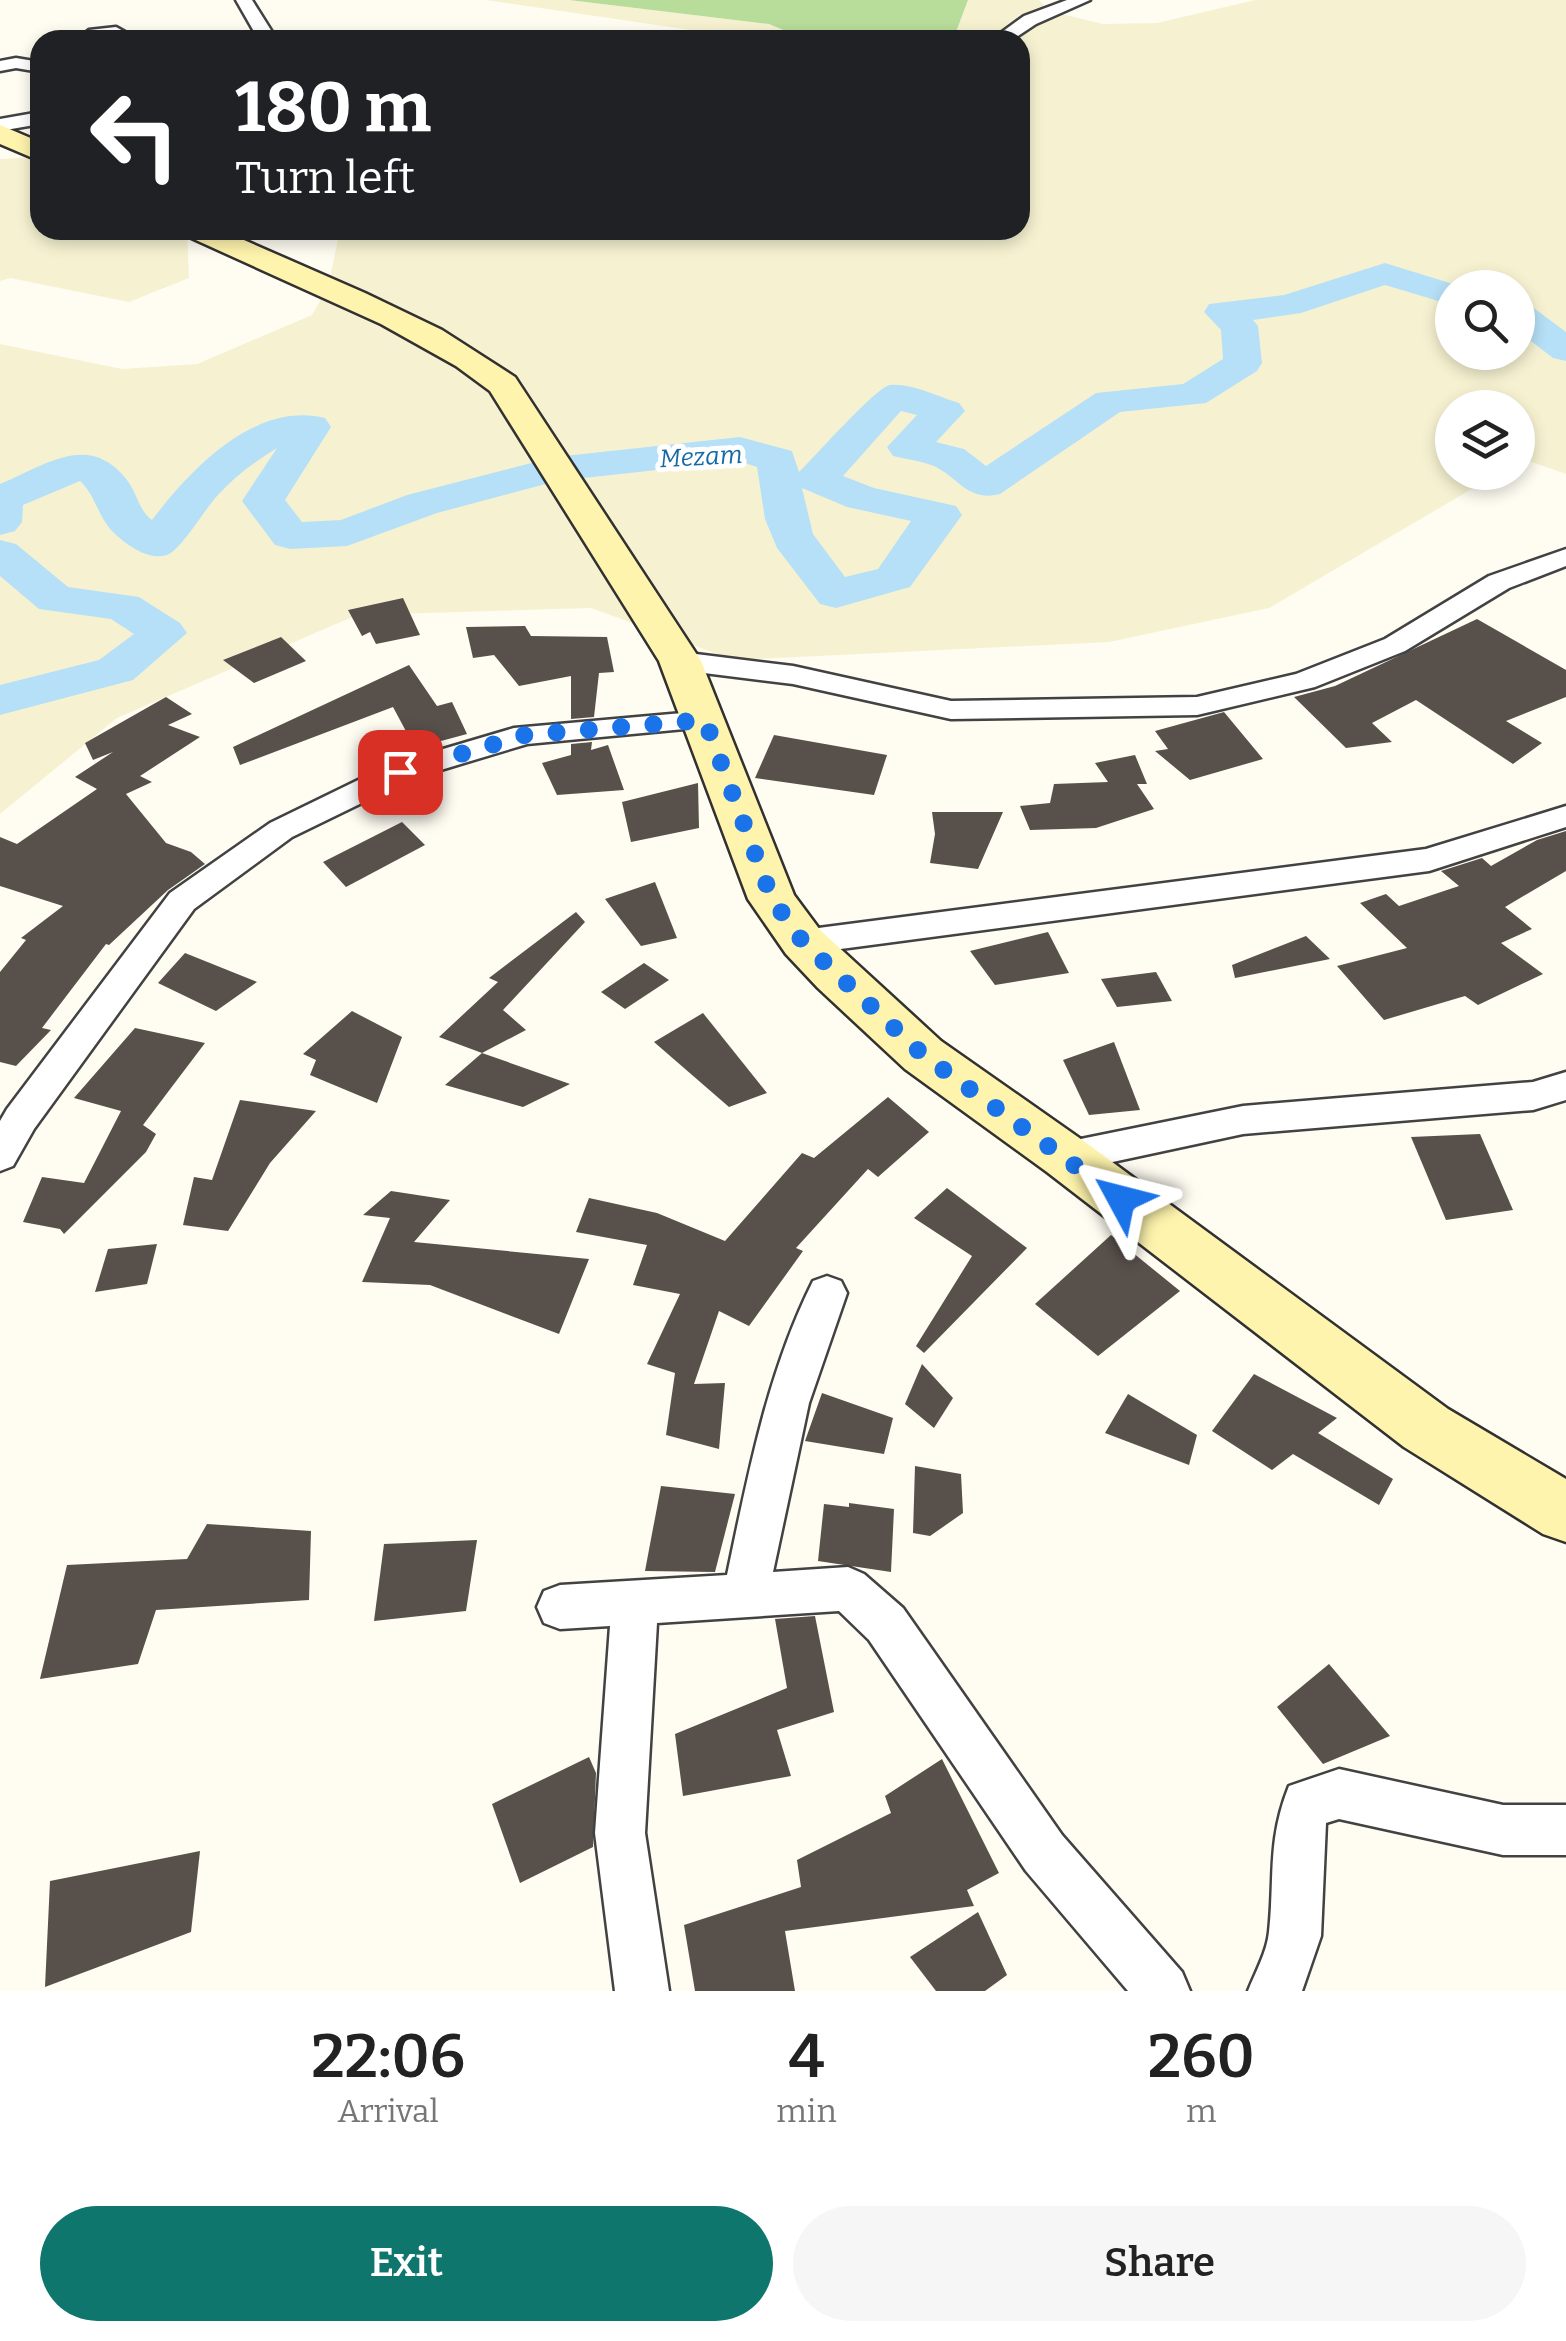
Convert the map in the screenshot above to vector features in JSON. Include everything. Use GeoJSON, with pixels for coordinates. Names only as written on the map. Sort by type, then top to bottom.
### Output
{"type":"FeatureCollection","features":[{"type":"Feature","properties":{"kind":"street"},"geometry":{"type":"LineString","coordinates":[[1015,30],[1082,0]]}},
{"type":"Feature","properties":{"kind":"street"},"geometry":{"type":"LineString","coordinates":[[244,1],[262,30]]}},
{"type":"Feature","properties":{"kind":"street"},"geometry":{"type":"LineString","coordinates":[[0,66],[30,65]]}},
{"type":"Feature","properties":{"kind":"street"},"geometry":{"type":"LineString","coordinates":[[0,129],[30,121]]}},
{"type":"Feature","properties":{"kind":"street"},"geometry":{"type":"LineString","coordinates":[[0,129],[30,146]]}},
{"type":"Feature","properties":{"kind":"street"},"geometry":{"type":"LineString","coordinates":[[220,240],[328,286],[464,354],[502,384],[680,660],[772,899],[803,942],[923,1055],[1066,1157],[1426,1428],[1566,1512]]}},
{"type":"Feature","properties":{"kind":"street"},"geometry":{"type":"LineString","coordinates":[[680,660],[793,676],[951,710],[1197,706],[1305,681],[1395,646],[1499,582],[1566,556]]}},
{"type":"Feature","properties":{"kind":"street"},"geometry":{"type":"LineString","coordinates":[[0,1156],[20,1120],[182,901],[281,830],[400,772],[525,735],[705,720]]}},
{"type":"Feature","properties":{"kind":"street"},"geometry":{"type":"LineString","coordinates":[[803,942],[1429,860],[1566,816]]}},
{"type":"Feature","properties":{"kind":"street"},"geometry":{"type":"LineString","coordinates":[[1066,1157],[1243,1120],[1532,1096],[1566,1086]]}},
{"type":"Feature","properties":{"kind":"street"},"geometry":{"type":"LineString","coordinates":[[746,1592],[776,1448],[804,1344],[827,1293]]}},
{"type":"Feature","properties":{"kind":"street"},"geometry":{"type":"LineString","coordinates":[[560,1607],[746,1592],[848,1589],[886,1624],[1044,1853],[1163,1991]]}},
{"type":"Feature","properties":{"kind":"street"},"geometry":{"type":"LineString","coordinates":[[635,1602],[620,1833],[642,1991]]}},
{"type":"Feature","properties":{"kind":"street"},"geometry":{"type":"LineString","coordinates":[[1275,1991],[1295,1936],[1298,1834],[1306,1804],[1338,1794],[1503,1830],[1566,1830]]}},
{"type":"Feature","properties":{"kind":"shaded area"},"geometry":{"type":"Polygon","coordinates":[[[486,0],[569,0],[769,24],[783,30],[691,30],[486,0]]]}},
{"type":"Feature","properties":{"kind":"shaded area"},"geometry":{"type":"Polygon","coordinates":[[[968,0],[1039,0],[1049,11],[1103,24],[1157,23],[1255,0],[1566,0],[1566,474],[1535,463],[1535,390],[1435,390],[1435,490],[1470,490],[1269,608],[1109,642],[734,660],[591,608],[357,615],[117,718],[0,814],[0,344],[122,369],[197,364],[312,315],[328,287],[338,240],[1030,240],[1030,30],[957,30],[968,0]]]}},
{"type":"Feature","properties":{"kind":"shaded area"},"geometry":{"type":"Polygon","coordinates":[[[30,158],[30,240],[187,240],[189,278],[129,302],[10,278],[0,281],[0,159],[30,158]]]}},
{"type":"Feature","properties":{"kind":"green space"},"geometry":{"type":"Polygon","coordinates":[[[569,0],[968,0],[957,30],[783,30],[769,24],[569,0]]]}},
{"type":"Feature","properties":{"kind":"building"},"geometry":{"type":"Polygon","coordinates":[[[403,598],[420,635],[376,644],[370,632],[362,636],[348,610],[403,598]]]}},
{"type":"Feature","properties":{"kind":"building"},"geometry":{"type":"Polygon","coordinates":[[[1477,619],[1566,670],[1566,697],[1506,721],[1542,743],[1513,764],[1416,700],[1372,723],[1392,742],[1346,748],[1294,697],[1335,686],[1477,619]]]}},
{"type":"Feature","properties":{"kind":"building"},"geometry":{"type":"Polygon","coordinates":[[[525,626],[531,636],[607,637],[614,672],[599,673],[594,717],[571,719],[571,676],[519,686],[494,655],[473,658],[466,627],[525,626]]]}},
{"type":"Feature","properties":{"kind":"building"},"geometry":{"type":"Polygon","coordinates":[[[281,637],[306,661],[254,683],[223,660],[281,637]]]}},
{"type":"Feature","properties":{"kind":"building"},"geometry":{"type":"Polygon","coordinates":[[[409,665],[437,706],[452,702],[467,734],[415,748],[393,707],[240,765],[233,747],[409,665]]]}},
{"type":"Feature","properties":{"kind":"building"},"geometry":{"type":"Polygon","coordinates":[[[166,697],[192,714],[168,725],[200,737],[140,776],[152,782],[126,794],[166,843],[191,852],[205,864],[168,890],[106,944],[42,1028],[51,1030],[16,1066],[0,1062],[0,972],[26,940],[21,938],[63,906],[0,886],[0,837],[17,844],[97,789],[75,777],[113,752],[93,760],[85,743],[166,697]]]}},
{"type":"Feature","properties":{"kind":"building"},"geometry":{"type":"Polygon","coordinates":[[[1224,712],[1263,759],[1190,780],[1155,751],[1168,749],[1155,731],[1224,712]]]}},
{"type":"Feature","properties":{"kind":"building"},"geometry":{"type":"Polygon","coordinates":[[[774,735],[887,755],[874,795],[755,778],[774,735]]]}},
{"type":"Feature","properties":{"kind":"building"},"geometry":{"type":"Polygon","coordinates":[[[592,742],[591,750],[608,745],[624,790],[557,795],[542,763],[571,755],[571,744],[592,742]]]}},
{"type":"Feature","properties":{"kind":"building"},"geometry":{"type":"Polygon","coordinates":[[[1135,755],[1147,784],[1137,784],[1154,809],[1096,828],[1030,830],[1020,806],[1050,803],[1054,784],[1108,782],[1095,763],[1135,755]]]}},
{"type":"Feature","properties":{"kind":"building"},"geometry":{"type":"Polygon","coordinates":[[[698,783],[699,828],[631,842],[622,802],[698,783]]]}},
{"type":"Feature","properties":{"kind":"building"},"geometry":{"type":"Polygon","coordinates":[[[932,812],[1003,812],[978,869],[930,863],[935,834],[932,812]]]}},
{"type":"Feature","properties":{"kind":"building"},"geometry":{"type":"Polygon","coordinates":[[[402,822],[425,845],[346,887],[323,862],[402,822]]]}},
{"type":"Feature","properties":{"kind":"building"},"geometry":{"type":"Polygon","coordinates":[[[1566,831],[1566,871],[1505,907],[1532,929],[1501,943],[1543,974],[1478,1005],[1465,996],[1384,1020],[1337,966],[1407,948],[1360,903],[1386,894],[1399,906],[1459,886],[1441,871],[1482,858],[1491,866],[1537,840],[1566,831]]]}},
{"type":"Feature","properties":{"kind":"building"},"geometry":{"type":"Polygon","coordinates":[[[655,882],[677,938],[641,946],[605,899],[655,882]]]}},
{"type":"Feature","properties":{"kind":"building"},"geometry":{"type":"Polygon","coordinates":[[[576,912],[585,922],[503,1010],[526,1030],[482,1053],[439,1037],[498,982],[489,978],[576,912]]]}},
{"type":"Feature","properties":{"kind":"building"},"geometry":{"type":"Polygon","coordinates":[[[1048,932],[1069,973],[995,985],[970,951],[1048,932]]]}},
{"type":"Feature","properties":{"kind":"building"},"geometry":{"type":"Polygon","coordinates":[[[1306,936],[1330,959],[1235,978],[1232,965],[1306,936]]]}},
{"type":"Feature","properties":{"kind":"building"},"geometry":{"type":"Polygon","coordinates":[[[185,953],[257,982],[216,1011],[158,983],[185,953]]]}},
{"type":"Feature","properties":{"kind":"building"},"geometry":{"type":"Polygon","coordinates":[[[644,963],[669,980],[625,1009],[601,992],[644,963]]]}},
{"type":"Feature","properties":{"kind":"building"},"geometry":{"type":"Polygon","coordinates":[[[1156,972],[1172,1001],[1117,1007],[1101,979],[1156,972]]]}},
{"type":"Feature","properties":{"kind":"building"},"geometry":{"type":"Polygon","coordinates":[[[352,1011],[402,1037],[377,1103],[310,1075],[316,1060],[303,1054],[352,1011]]]}},
{"type":"Feature","properties":{"kind":"building"},"geometry":{"type":"Polygon","coordinates":[[[703,1013],[767,1093],[729,1107],[654,1042],[703,1013]]]}},
{"type":"Feature","properties":{"kind":"building"},"geometry":{"type":"Polygon","coordinates":[[[135,1028],[205,1043],[143,1125],[156,1134],[146,1152],[64,1234],[60,1229],[23,1222],[42,1177],[84,1183],[121,1111],[74,1098],[135,1028]]]}},
{"type":"Feature","properties":{"kind":"building"},"geometry":{"type":"Polygon","coordinates":[[[1114,1042],[1140,1110],[1089,1115],[1063,1060],[1114,1042]]]}},
{"type":"Feature","properties":{"kind":"building"},"geometry":{"type":"Polygon","coordinates":[[[482,1053],[570,1084],[523,1107],[445,1085],[482,1053]]]}},
{"type":"Feature","properties":{"kind":"building"},"geometry":{"type":"Polygon","coordinates":[[[888,1097],[929,1132],[878,1177],[868,1169],[796,1248],[803,1251],[749,1326],[719,1311],[694,1384],[725,1383],[719,1449],[666,1435],[675,1373],[647,1364],[680,1294],[633,1285],[647,1245],[576,1232],[589,1198],[657,1213],[725,1241],[802,1153],[814,1158],[888,1097]]]}},
{"type":"Feature","properties":{"kind":"building"},"geometry":{"type":"Polygon","coordinates":[[[240,1100],[316,1111],[270,1163],[228,1231],[183,1225],[194,1177],[212,1180],[240,1100]]]}},
{"type":"Feature","properties":{"kind":"building"},"geometry":{"type":"Polygon","coordinates":[[[1480,1134],[1513,1210],[1446,1220],[1411,1137],[1480,1134]]]}},
{"type":"Feature","properties":{"kind":"building"},"geometry":{"type":"Polygon","coordinates":[[[947,1188],[1027,1248],[924,1353],[916,1346],[972,1256],[914,1218],[947,1188]]]}},
{"type":"Feature","properties":{"kind":"building"},"geometry":{"type":"Polygon","coordinates":[[[391,1191],[450,1200],[414,1242],[589,1259],[559,1334],[430,1285],[362,1282],[390,1218],[363,1215],[391,1191]]]}},
{"type":"Feature","properties":{"kind":"building"},"geometry":{"type":"Polygon","coordinates":[[[1111,1235],[1180,1291],[1098,1356],[1035,1304],[1111,1235]]]}},
{"type":"Feature","properties":{"kind":"building"},"geometry":{"type":"Polygon","coordinates":[[[157,1244],[147,1284],[95,1292],[108,1249],[157,1244]]]}},
{"type":"Feature","properties":{"kind":"building"},"geometry":{"type":"Polygon","coordinates":[[[922,1364],[953,1398],[934,1428],[905,1404],[922,1364]]]}},
{"type":"Feature","properties":{"kind":"building"},"geometry":{"type":"Polygon","coordinates":[[[1254,1374],[1337,1418],[1318,1433],[1393,1479],[1379,1505],[1293,1454],[1272,1470],[1212,1431],[1254,1374]]]}},
{"type":"Feature","properties":{"kind":"building"},"geometry":{"type":"Polygon","coordinates":[[[822,1393],[893,1418],[884,1454],[805,1441],[822,1393]]]}},
{"type":"Feature","properties":{"kind":"building"},"geometry":{"type":"Polygon","coordinates":[[[1128,1394],[1197,1435],[1189,1465],[1105,1433],[1128,1394]]]}},
{"type":"Feature","properties":{"kind":"building"},"geometry":{"type":"Polygon","coordinates":[[[915,1466],[961,1474],[963,1513],[930,1536],[913,1533],[915,1466]]]}},
{"type":"Feature","properties":{"kind":"building"},"geometry":{"type":"Polygon","coordinates":[[[661,1486],[735,1494],[715,1572],[645,1571],[661,1486]]]}},
{"type":"Feature","properties":{"kind":"building"},"geometry":{"type":"Polygon","coordinates":[[[849,1503],[894,1509],[891,1572],[818,1561],[824,1504],[849,1507],[849,1503]]]}},
{"type":"Feature","properties":{"kind":"building"},"geometry":{"type":"Polygon","coordinates":[[[207,1524],[311,1531],[309,1600],[156,1610],[138,1664],[40,1679],[67,1565],[187,1559],[207,1524]]]}},
{"type":"Feature","properties":{"kind":"building"},"geometry":{"type":"Polygon","coordinates":[[[477,1540],[466,1611],[374,1621],[384,1544],[477,1540]]]}},
{"type":"Feature","properties":{"kind":"building"},"geometry":{"type":"Polygon","coordinates":[[[815,1616],[834,1712],[777,1730],[791,1776],[683,1796],[675,1734],[787,1688],[775,1619],[815,1616]]]}},
{"type":"Feature","properties":{"kind":"building"},"geometry":{"type":"Polygon","coordinates":[[[1329,1664],[1390,1736],[1323,1764],[1277,1707],[1329,1664]]]}},
{"type":"Feature","properties":{"kind":"building"},"geometry":{"type":"Polygon","coordinates":[[[589,1757],[596,1773],[593,1847],[520,1883],[492,1804],[589,1757]]]}},
{"type":"Feature","properties":{"kind":"building"},"geometry":{"type":"Polygon","coordinates":[[[942,1759],[999,1873],[967,1890],[974,1906],[785,1931],[795,1991],[695,1991],[684,1925],[801,1887],[797,1860],[891,1813],[885,1796],[942,1759]]]}},
{"type":"Feature","properties":{"kind":"building"},"geometry":{"type":"Polygon","coordinates":[[[200,1851],[191,1932],[45,1987],[50,1881],[200,1851]]]}},
{"type":"Feature","properties":{"kind":"building"},"geometry":{"type":"Polygon","coordinates":[[[978,1912],[1007,1975],[985,1991],[936,1991],[910,1957],[978,1912]]]}},
{"type":"Feature","properties":{"kind":"waterway","name":"Mezam"},"geometry":{"type":"LineString","coordinates":[[0,522],[2,498],[85,464],[110,486],[128,523],[157,544],[204,485],[242,451],[287,430],[311,427],[263,501],[290,536],[347,533],[422,504],[555,469],[740,449],[777,460],[792,534],[808,562],[836,594],[894,578],[919,539],[941,515],[862,498],[815,479],[841,456],[892,396],[945,411],[907,447],[949,458],[985,485],[1110,401],[1192,395],[1243,363],[1239,326],[1222,312],[1288,305],[1385,274],[1435,289]]}},
{"type":"Feature","properties":{"kind":"waterway","name":"Mezam"},"geometry":{"type":"LineString","coordinates":[[1535,327],[1566,350]]}},
{"type":"Feature","properties":{"kind":"waterway","name":"Mezam"},"geometry":{"type":"LineString","coordinates":[[0,553],[55,599],[123,607],[164,633],[116,670],[0,700]]}},
{"type":"Feature","properties":{"kind":"route"},"geometry":{"type":"LineString","coordinates":[[400,772],[525,735],[705,720],[772,899],[803,942],[923,1055],[1121,1199]]}}]}
